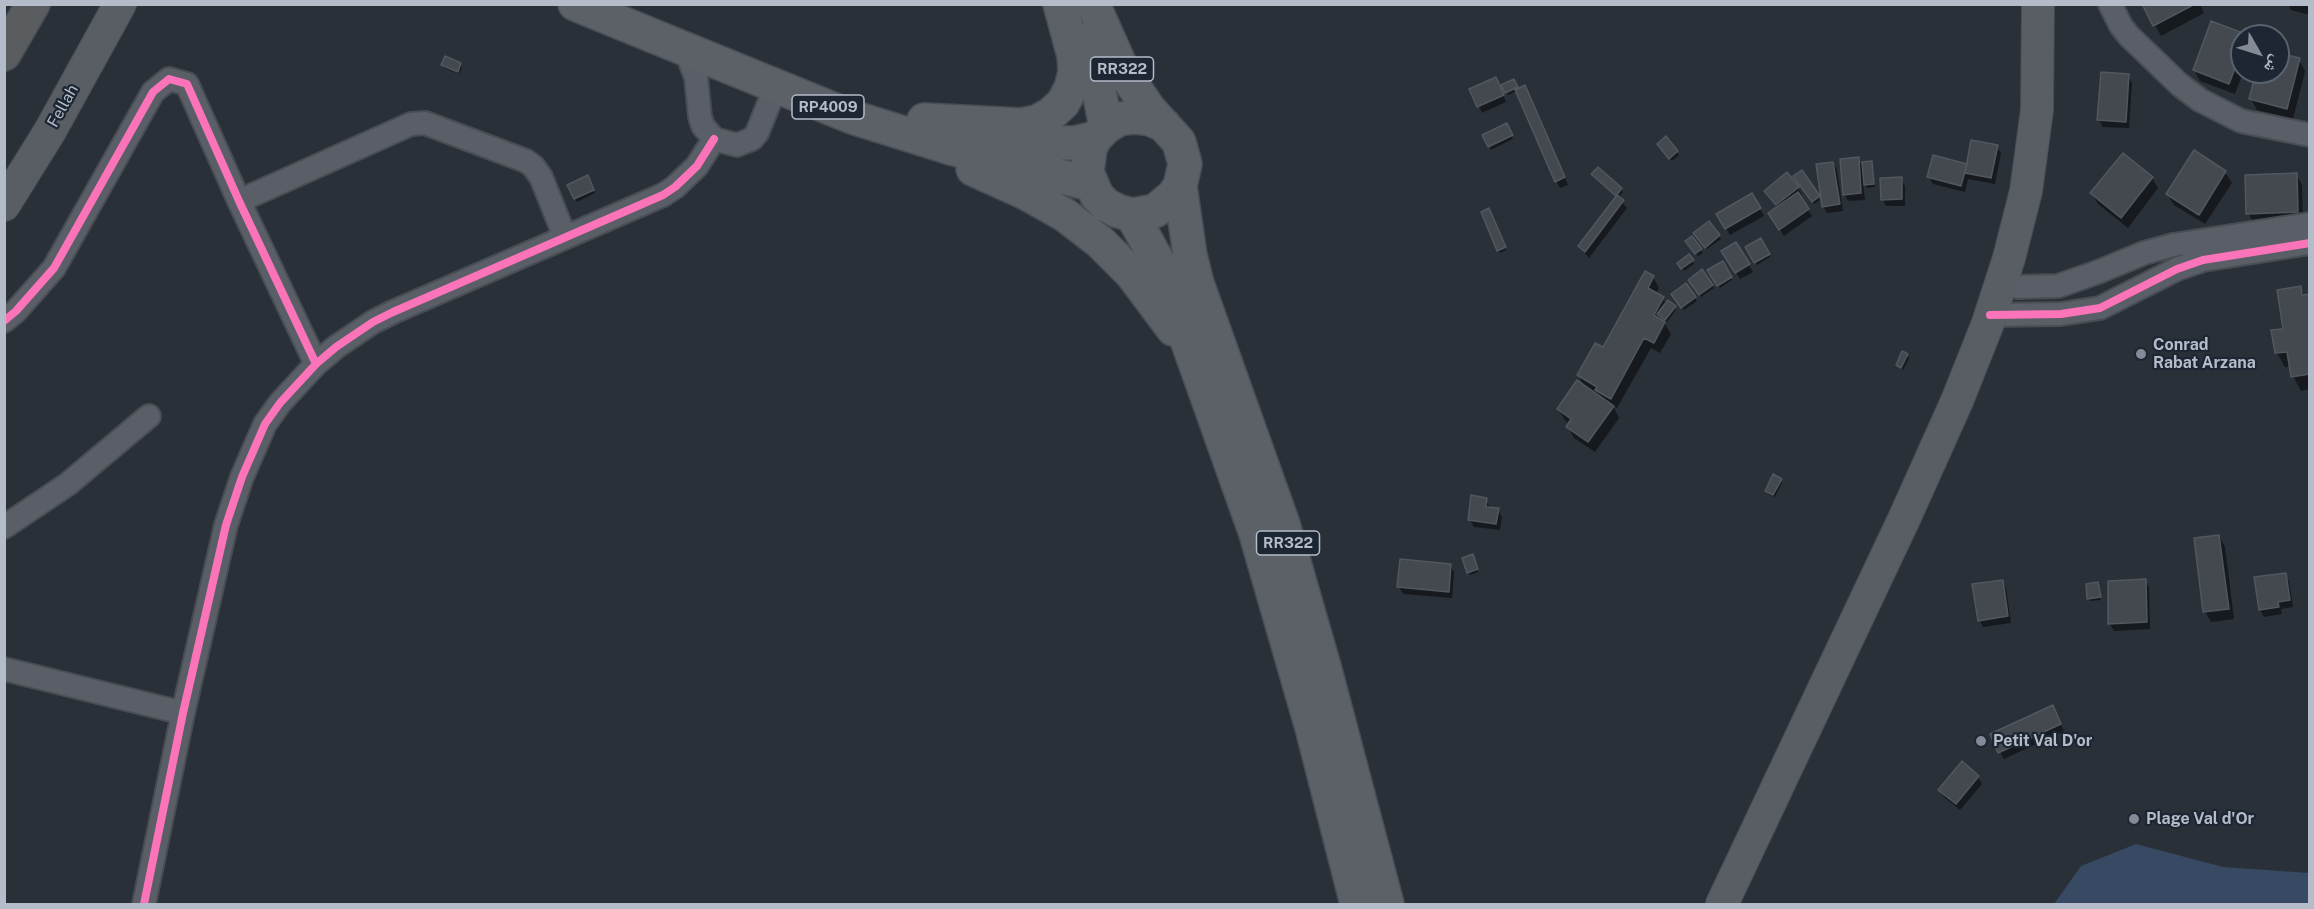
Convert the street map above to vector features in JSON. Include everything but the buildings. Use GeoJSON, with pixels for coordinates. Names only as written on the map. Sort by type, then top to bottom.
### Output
{"type":"FeatureCollection","features":[{"type":"Feature","properties":{"kind":"highway"},"geometry":{"type":"LineString","coordinates":[[4,13],[9,4]]}},
{"type":"Feature","properties":{"kind":"highway"},"geometry":{"type":"LineString","coordinates":[[4,54],[33,4]]}},
{"type":"Feature","properties":{"kind":"main road","name":"Fellah"},"geometry":{"type":"LineString","coordinates":[[4,205],[50,131],[120,4]]}},
{"type":"Feature","properties":{"kind":"main road","name":"RP4009"},"geometry":{"type":"LineString","coordinates":[[575,4],[852,117],[923,130],[976,134],[1022,142],[1075,143],[1101,132]]}},
{"type":"Feature","properties":{"kind":"main road","name":"RP4009"},"geometry":{"type":"LineString","coordinates":[[629,4],[854,96],[923,130],[1090,184]]}},
{"type":"Feature","properties":{"kind":"main road"},"geometry":{"type":"LineString","coordinates":[[923,130],[1021,125],[1037,122],[1051,114],[1067,95],[1075,72],[1074,56],[1060,4]]}},
{"type":"Feature","properties":{"kind":"main road","name":"RR322"},"geometry":{"type":"LineString","coordinates":[[1068,4],[1091,64],[1101,132],[1089,149],[1087,172],[1090,184]]}},
{"type":"Feature","properties":{"kind":"main road","name":"RR322"},"geometry":{"type":"LineString","coordinates":[[1093,4],[1122,69],[1142,100],[1179,142],[1183,153],[1185,164],[1180,186],[1190,255],[1197,283],[1286,534],[1325,669],[1387,904]]}},
{"type":"Feature","properties":{"kind":"main road"},"geometry":{"type":"LineString","coordinates":[[1722,904],[1904,519],[1957,401],[2001,284],[2026,190],[2036,121],[2038,4]]}},
{"type":"Feature","properties":{"kind":"main road"},"geometry":{"type":"LineString","coordinates":[[1101,132],[1119,119],[1135,117],[1150,119],[1164,125]]}},
{"type":"Feature","properties":{"kind":"main road"},"geometry":{"type":"LineString","coordinates":[[923,130],[970,167],[1026,193],[1065,215],[1100,242],[1132,274],[1159,309],[1202,380]]}},
{"type":"Feature","properties":{"kind":"main road"},"geometry":{"type":"LineString","coordinates":[[1090,184],[1106,205],[1118,212],[1131,215],[1155,211],[1165,205],[1180,186]]}},
{"type":"Feature","properties":{"kind":"main road","name":"RR322"},"geometry":{"type":"LineString","coordinates":[[1131,215],[1161,267],[1271,582],[1312,728],[1357,904]]}},
{"type":"Feature","properties":{"kind":"street"},"geometry":{"type":"LineString","coordinates":[[2110,4],[2129,36],[2180,85],[2200,100],[2241,121],[2310,135]]}},
{"type":"Feature","properties":{"kind":"street"},"geometry":{"type":"LineString","coordinates":[[685,50],[696,77],[700,117],[703,126],[714,139],[737,145],[752,139],[758,133],[778,86]]}},
{"type":"Feature","properties":{"kind":"street"},"geometry":{"type":"LineString","coordinates":[[4,321],[16,311],[54,268],[153,92],[170,79],[187,84],[316,364]]}},
{"type":"Feature","properties":{"kind":"street"},"geometry":{"type":"LineString","coordinates":[[239,201],[411,123],[425,123],[533,166],[542,177],[565,237]]}},
{"type":"Feature","properties":{"kind":"street"},"geometry":{"type":"LineString","coordinates":[[144,904],[183,713],[226,525],[242,477],[264,424],[291,389],[316,364],[354,334],[393,312],[656,198],[675,187],[697,166],[714,139]]}},
{"type":"Feature","properties":{"kind":"street"},"geometry":{"type":"LineString","coordinates":[[2001,284],[2018,287],[2058,286],[2144,253],[2174,245],[2310,224]]}},
{"type":"Feature","properties":{"kind":"street"},"geometry":{"type":"LineString","coordinates":[[1990,315],[2061,314],[2100,308],[2177,269],[2204,260],[2310,243]]}},
{"type":"Feature","properties":{"kind":"street"},"geometry":{"type":"LineString","coordinates":[[2058,286],[2061,314]]}},
{"type":"Feature","properties":{"kind":"street"},"geometry":{"type":"LineString","coordinates":[[4,527],[68,484],[149,416]]}},
{"type":"Feature","properties":{"kind":"street"},"geometry":{"type":"LineString","coordinates":[[4,669],[183,713]]}},
{"type":"Feature","properties":{"kind":"water"},"geometry":{"type":"Polygon","coordinates":[[[2136,844],[2223,867],[2309,873],[2309,904],[2054,904],[2081,866],[2136,844]]]}},
{"type":"Feature","properties":{"kind":"cycle path"},"geometry":{"type":"LineString","coordinates":[[4,321],[16,311],[54,268],[153,92],[169,79],[187,84],[316,364]]}},
{"type":"Feature","properties":{"kind":"cycle path"},"geometry":{"type":"LineString","coordinates":[[144,904],[183,713],[226,525],[242,477],[265,424],[280,403],[316,364],[336,347],[373,322],[663,195],[697,166],[714,139]]}},
{"type":"Feature","properties":{"kind":"cycle path"},"geometry":{"type":"LineString","coordinates":[[1990,315],[2061,314],[2100,308],[2177,269],[2203,260],[2310,243]]}},
{"type":"Feature","properties":{"kind":"place","name":"Conrad Rabat Arzana"},"geometry":{"type":"Point","coordinates":[2141,354]}},
{"type":"Feature","properties":{"kind":"place","name":"Petit Val D'or"},"geometry":{"type":"Point","coordinates":[1981,741]}},
{"type":"Feature","properties":{"kind":"place","name":"Plage Val d'Or"},"geometry":{"type":"Point","coordinates":[2134,819]}}]}
